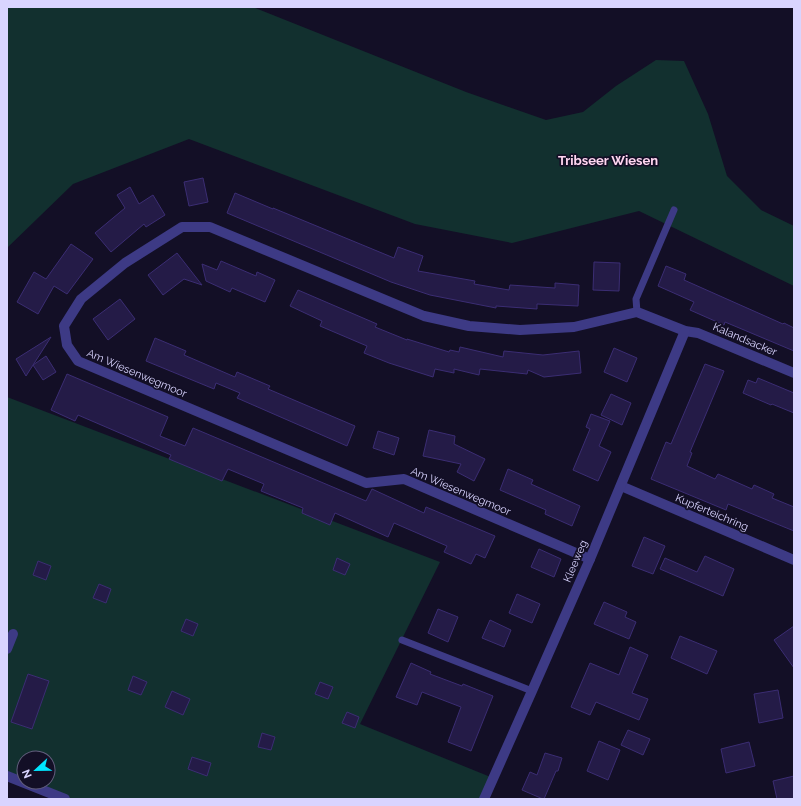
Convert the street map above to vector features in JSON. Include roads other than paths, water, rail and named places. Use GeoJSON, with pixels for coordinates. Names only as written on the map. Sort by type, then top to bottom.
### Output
{"type":"FeatureCollection","features":[{"type":"Feature","properties":{"kind":"street","name":"Am Wiesenwegmoor"},"geometry":{"type":"LineString","coordinates":[[590,559],[404,479],[366,483],[78,361],[67,345],[64,326],[81,299],[125,263],[182,227],[210,227],[424,316],[469,326],[520,330],[574,327],[637,312]]}},
{"type":"Feature","properties":{"kind":"street"},"geometry":{"type":"LineString","coordinates":[[637,312],[685,331]]}},
{"type":"Feature","properties":{"kind":"street","name":"Kalandsacker"},"geometry":{"type":"LineString","coordinates":[[685,331],[698,333],[794,373]]}},
{"type":"Feature","properties":{"kind":"street","name":"Kleeweg"},"geometry":{"type":"LineString","coordinates":[[484,799],[590,559],[685,331]]}},
{"type":"Feature","properties":{"kind":"street","name":"Kupferteichring"},"geometry":{"type":"LineString","coordinates":[[621,486],[794,560]]}},
{"type":"Feature","properties":{"kind":"street"},"geometry":{"type":"LineString","coordinates":[[7,649],[13,634]]}},
{"type":"Feature","properties":{"kind":"street"},"geometry":{"type":"LineString","coordinates":[[7,776],[65,799]]}},
{"type":"Feature","properties":{"kind":"lane"},"geometry":{"type":"LineString","coordinates":[[637,312],[636,299],[674,210]]}},
{"type":"Feature","properties":{"kind":"lane"},"geometry":{"type":"LineString","coordinates":[[402,640],[532,692]]}},
{"type":"Feature","properties":{"kind":"district","name":"Tribseer Wiesen"},"geometry":{"type":"Point","coordinates":[608,160]}}]}
